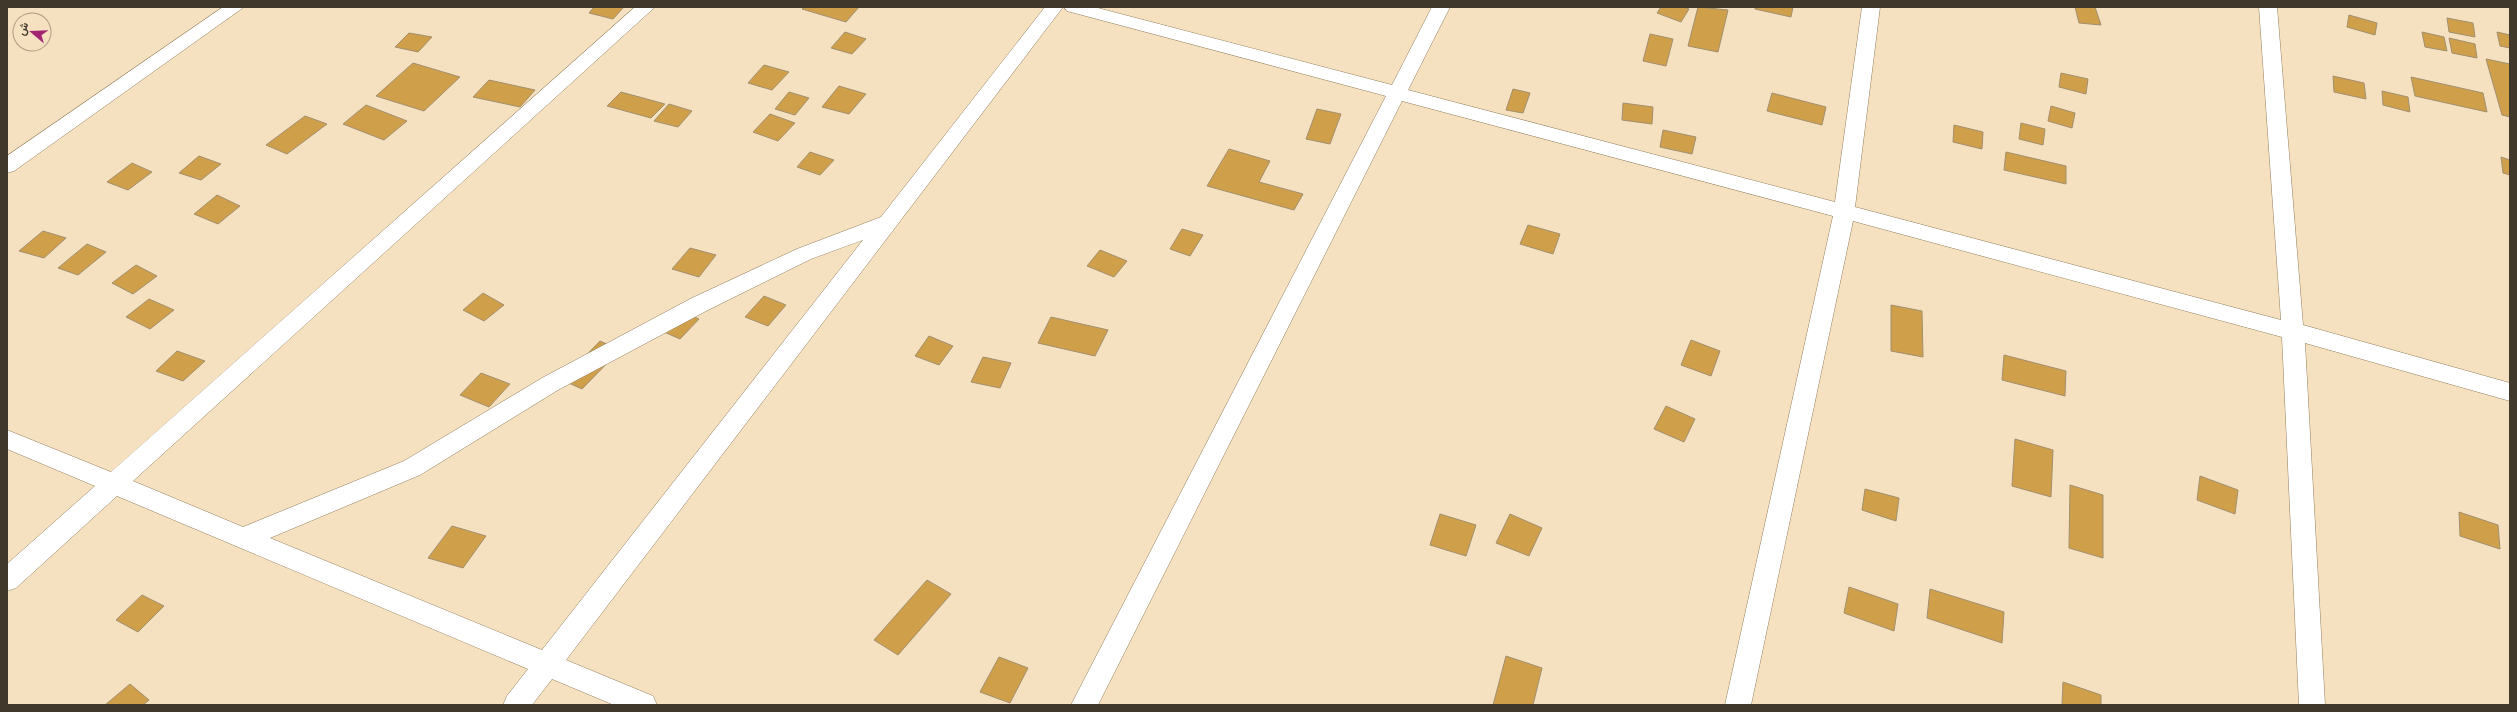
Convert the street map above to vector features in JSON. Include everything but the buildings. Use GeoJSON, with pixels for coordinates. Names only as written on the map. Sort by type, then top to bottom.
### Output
{"type":"FeatureCollection","features":[{"type":"Feature","properties":{"kind":"street"},"geometry":{"type":"LineString","coordinates":[[7,166],[235,7]]}},
{"type":"Feature","properties":{"kind":"street"},"geometry":{"type":"LineString","coordinates":[[7,580],[646,7]]}},
{"type":"Feature","properties":{"kind":"street"},"geometry":{"type":"LineString","coordinates":[[516,705],[1054,7]]}},
{"type":"Feature","properties":{"kind":"street"},"geometry":{"type":"LineString","coordinates":[[1072,7],[1844,214],[2293,331],[2510,392]]}},
{"type":"Feature","properties":{"kind":"street"},"geometry":{"type":"LineString","coordinates":[[1084,705],[1441,7]]}},
{"type":"Feature","properties":{"kind":"street"},"geometry":{"type":"LineString","coordinates":[[1738,705],[1844,214],[1871,7]]}},
{"type":"Feature","properties":{"kind":"street"},"geometry":{"type":"LineString","coordinates":[[2268,7],[2293,331],[2312,705]]}},
{"type":"Feature","properties":{"kind":"street"},"geometry":{"type":"LineString","coordinates":[[245,538],[412,468],[550,384],[700,304],[804,254],[888,222]]}},
{"type":"Feature","properties":{"kind":"street"},"geometry":{"type":"LineString","coordinates":[[7,439],[644,705]]}}]}
